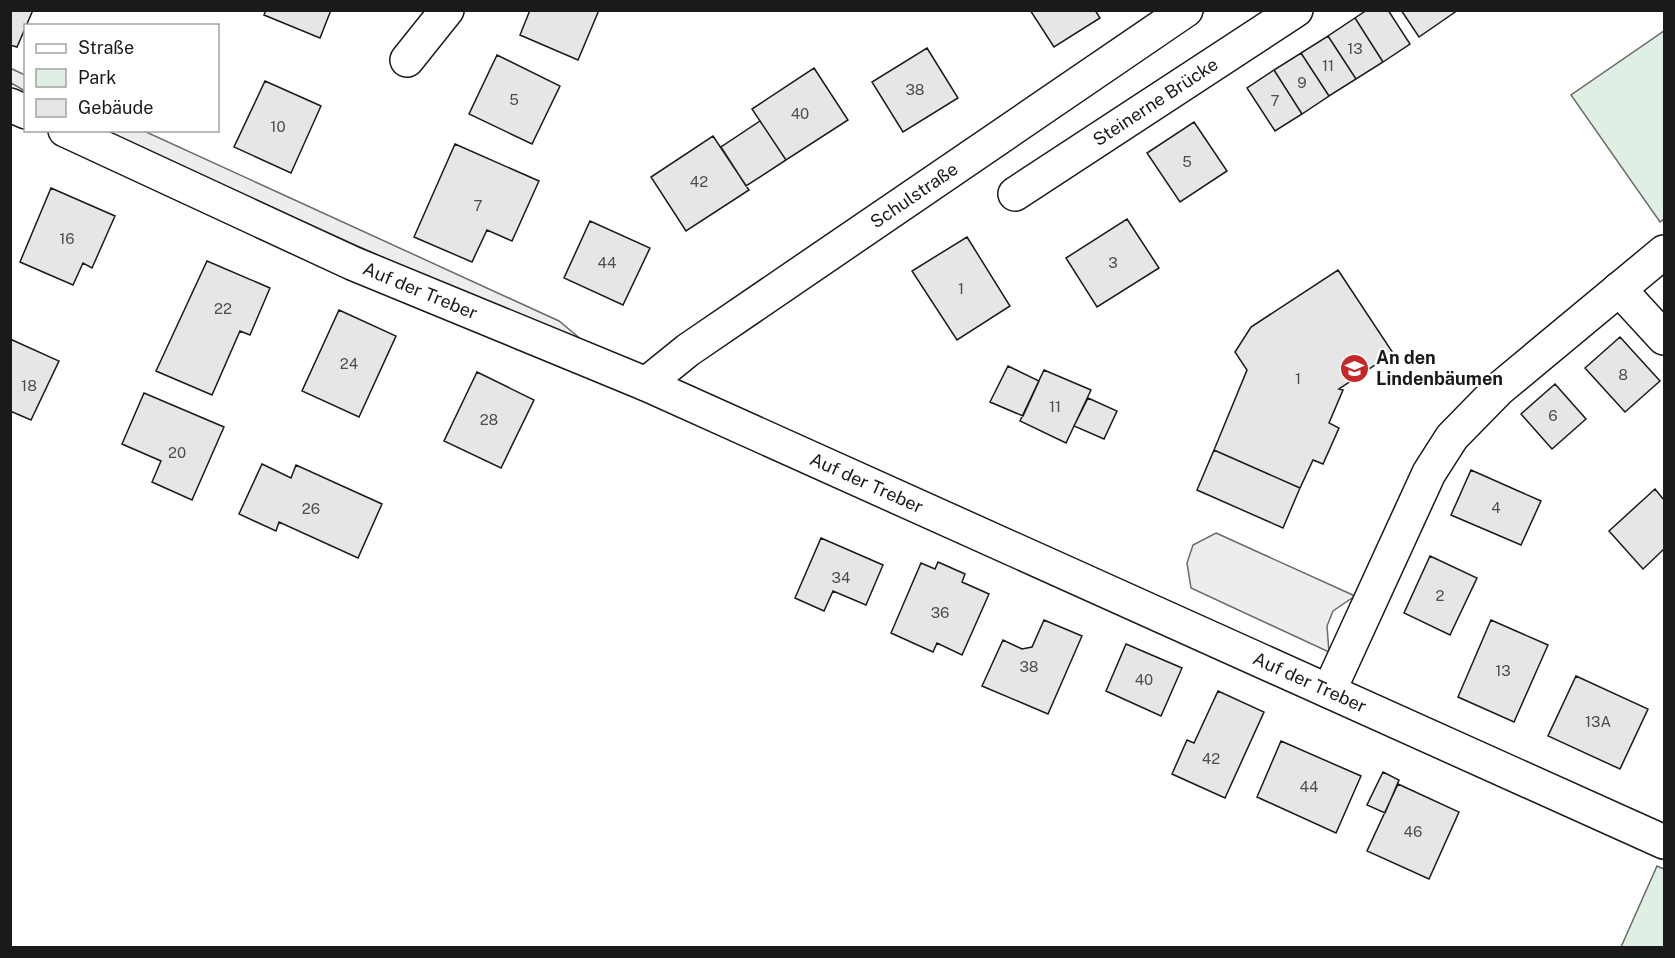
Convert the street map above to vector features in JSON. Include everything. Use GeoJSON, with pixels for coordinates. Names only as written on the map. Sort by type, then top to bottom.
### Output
{"type":"FeatureCollection","features":[{"type":"Feature","properties":{"kind":"street"},"geometry":{"type":"LineString","coordinates":[[407,60],[447,10]]}},
{"type":"Feature","properties":{"kind":"street","name":"Schulstraße"},"geometry":{"type":"LineString","coordinates":[[646,384],[687,350],[1186,10]]}},
{"type":"Feature","properties":{"kind":"street","name":"Steinerne Brücke"},"geometry":{"type":"LineString","coordinates":[[1015,194],[1296,10]]}},
{"type":"Feature","properties":{"kind":"street"},"geometry":{"type":"LineString","coordinates":[[10,105],[24,111]]}},
{"type":"Feature","properties":{"kind":"street","name":"Auf der Treber"},"geometry":{"type":"LineString","coordinates":[[68,132],[352,263],[646,384],[1665,842]]}},
{"type":"Feature","properties":{"kind":"street"},"geometry":{"type":"LineString","coordinates":[[1329,691],[1429,473],[1452,437],[1499,389],[1665,252]]}},
{"type":"Feature","properties":{"kind":"street"},"geometry":{"type":"LineString","coordinates":[[1619,289],[1665,338]]}},
{"type":"Feature","properties":{"kind":"green space"},"geometry":{"type":"Polygon","coordinates":[[[1664,31],[1664,219],[1660,222],[1571,95],[1664,31]]]}},
{"type":"Feature","properties":{"kind":"green space"},"geometry":{"type":"Polygon","coordinates":[[[1657,866],[1664,869],[1664,947],[1621,947],[1657,866]]]}},
{"type":"Feature","properties":{"kind":"shaded area"},"geometry":{"type":"Polygon","coordinates":[[[10,68],[24,75],[24,90],[11,83],[10,68]]]}},
{"type":"Feature","properties":{"kind":"shaded area"},"geometry":{"type":"Polygon","coordinates":[[[104,132],[146,132],[559,321],[600,355],[104,132]]]}},
{"type":"Feature","properties":{"kind":"shaded area"},"geometry":{"type":"Polygon","coordinates":[[[1216,533],[1355,596],[1333,611],[1327,626],[1329,652],[1191,588],[1187,563],[1193,545],[1216,533]]]}},
{"type":"Feature","properties":{"kind":"building"},"geometry":{"type":"Polygon","coordinates":[[[10,10],[33,10],[27,24],[24,24],[24,31],[17,47],[10,45],[10,10]]]}},
{"type":"Feature","properties":{"kind":"building"},"geometry":{"type":"Polygon","coordinates":[[[266,10],[331,10],[320,38],[264,15],[266,10]]]}},
{"type":"Feature","properties":{"kind":"building"},"geometry":{"type":"Polygon","coordinates":[[[530,10],[599,10],[578,60],[520,35],[530,10]]]}},
{"type":"Feature","properties":{"kind":"building"},"geometry":{"type":"Polygon","coordinates":[[[1030,10],[1095,10],[1100,18],[1054,47],[1030,10]]]}},
{"type":"Feature","properties":{"kind":"building"},"geometry":{"type":"Polygon","coordinates":[[[1367,10],[1388,10],[1410,44],[1383,62],[1355,18],[1367,10]]]}},
{"type":"Feature","properties":{"kind":"building"},"geometry":{"type":"Polygon","coordinates":[[[1401,10],[1458,10],[1419,37],[1401,10]]]}},
{"type":"Feature","properties":{"kind":"building"},"geometry":{"type":"Polygon","coordinates":[[[1355,18],[1383,62],[1356,79],[1328,36],[1355,18]]]}},
{"type":"Feature","properties":{"kind":"building"},"geometry":{"type":"Polygon","coordinates":[[[1328,36],[1356,79],[1329,96],[1301,53],[1328,36]]]}},
{"type":"Feature","properties":{"kind":"building"},"geometry":{"type":"Polygon","coordinates":[[[927,48],[958,98],[903,132],[872,82],[927,48]]]}},
{"type":"Feature","properties":{"kind":"building"},"geometry":{"type":"Polygon","coordinates":[[[1301,53],[1329,96],[1302,114],[1274,70],[1301,53]]]}},
{"type":"Feature","properties":{"kind":"building"},"geometry":{"type":"Polygon","coordinates":[[[497,55],[560,86],[532,144],[469,114],[497,55]]]}},
{"type":"Feature","properties":{"kind":"building"},"geometry":{"type":"Polygon","coordinates":[[[814,68],[848,120],[786,160],[752,109],[814,68]]]}},
{"type":"Feature","properties":{"kind":"building"},"geometry":{"type":"Polygon","coordinates":[[[1274,70],[1302,114],[1275,131],[1247,88],[1274,70]]]}},
{"type":"Feature","properties":{"kind":"building"},"geometry":{"type":"Polygon","coordinates":[[[265,81],[321,106],[291,173],[234,147],[265,81]]]}},
{"type":"Feature","properties":{"kind":"building"},"geometry":{"type":"Polygon","coordinates":[[[760,121],[786,160],[746,186],[721,147],[760,121]]]}},
{"type":"Feature","properties":{"kind":"building"},"geometry":{"type":"Polygon","coordinates":[[[1194,122],[1227,171],[1180,202],[1147,153],[1194,122]]]}},
{"type":"Feature","properties":{"kind":"building"},"geometry":{"type":"Polygon","coordinates":[[[713,136],[749,190],[686,231],[651,177],[713,136]]]}},
{"type":"Feature","properties":{"kind":"building"},"geometry":{"type":"Polygon","coordinates":[[[455,144],[539,181],[512,241],[487,230],[472,262],[414,237],[455,144]]]}},
{"type":"Feature","properties":{"kind":"building"},"geometry":{"type":"Polygon","coordinates":[[[51,188],[115,216],[92,268],[83,263],[73,285],[20,262],[51,188]]]}},
{"type":"Feature","properties":{"kind":"building"},"geometry":{"type":"Polygon","coordinates":[[[1127,219],[1159,268],[1097,307],[1066,258],[1127,219]]]}},
{"type":"Feature","properties":{"kind":"building"},"geometry":{"type":"Polygon","coordinates":[[[590,221],[650,248],[623,305],[564,278],[590,221]]]}},
{"type":"Feature","properties":{"kind":"building"},"geometry":{"type":"Polygon","coordinates":[[[967,237],[1010,306],[957,340],[912,271],[967,237]]]}},
{"type":"Feature","properties":{"kind":"building"},"geometry":{"type":"Polygon","coordinates":[[[207,261],[270,288],[250,335],[240,331],[212,395],[156,371],[207,261]]]}},
{"type":"Feature","properties":{"kind":"building"},"geometry":{"type":"Polygon","coordinates":[[[1338,270],[1393,353],[1339,389],[1343,390],[1329,423],[1339,428],[1323,464],[1313,460],[1300,488],[1214,450],[1247,370],[1235,352],[1251,327],[1338,270]]]}},
{"type":"Feature","properties":{"kind":"building"},"geometry":{"type":"Polygon","coordinates":[[[339,310],[396,336],[359,417],[302,391],[339,310]]]}},
{"type":"Feature","properties":{"kind":"building"},"geometry":{"type":"Polygon","coordinates":[[[1620,337],[1660,381],[1625,412],[1585,368],[1620,337]]]}},
{"type":"Feature","properties":{"kind":"building"},"geometry":{"type":"Polygon","coordinates":[[[10,339],[59,361],[31,420],[10,411],[10,339]]]}},
{"type":"Feature","properties":{"kind":"building"},"geometry":{"type":"Polygon","coordinates":[[[1008,366],[1039,381],[1023,416],[990,402],[1008,366]]]}},
{"type":"Feature","properties":{"kind":"building"},"geometry":{"type":"Polygon","coordinates":[[[1044,370],[1091,390],[1066,443],[1020,421],[1044,370]]]}},
{"type":"Feature","properties":{"kind":"building"},"geometry":{"type":"Polygon","coordinates":[[[477,372],[534,400],[501,468],[444,441],[477,372]]]}},
{"type":"Feature","properties":{"kind":"building"},"geometry":{"type":"Polygon","coordinates":[[[1555,384],[1586,419],[1552,449],[1521,414],[1555,384]]]}},
{"type":"Feature","properties":{"kind":"building"},"geometry":{"type":"Polygon","coordinates":[[[144,393],[224,427],[192,500],[152,482],[161,461],[122,444],[144,393]]]}},
{"type":"Feature","properties":{"kind":"building"},"geometry":{"type":"Polygon","coordinates":[[[1088,398],[1117,411],[1104,439],[1074,426],[1088,398]]]}},
{"type":"Feature","properties":{"kind":"building"},"geometry":{"type":"Polygon","coordinates":[[[1214,450],[1300,488],[1283,528],[1197,490],[1214,450]]]}},
{"type":"Feature","properties":{"kind":"building"},"geometry":{"type":"Polygon","coordinates":[[[262,464],[291,478],[296,465],[382,504],[358,558],[279,522],[276,531],[239,514],[262,464]]]}},
{"type":"Feature","properties":{"kind":"building"},"geometry":{"type":"Polygon","coordinates":[[[1471,470],[1541,501],[1521,545],[1451,515],[1471,470]]]}},
{"type":"Feature","properties":{"kind":"building"},"geometry":{"type":"Polygon","coordinates":[[[1655,489],[1664,500],[1664,549],[1643,569],[1609,531],[1655,489]]]}},
{"type":"Feature","properties":{"kind":"building"},"geometry":{"type":"Polygon","coordinates":[[[821,538],[883,565],[866,605],[833,591],[824,611],[795,598],[821,538]]]}},
{"type":"Feature","properties":{"kind":"building"},"geometry":{"type":"Polygon","coordinates":[[[1430,556],[1477,578],[1450,635],[1404,613],[1430,556]]]}},
{"type":"Feature","properties":{"kind":"building"},"geometry":{"type":"Polygon","coordinates":[[[938,562],[965,574],[962,582],[989,594],[962,655],[937,643],[933,652],[891,633],[921,563],[935,569],[938,562]]]}},
{"type":"Feature","properties":{"kind":"building"},"geometry":{"type":"Polygon","coordinates":[[[1044,620],[1082,636],[1048,714],[982,686],[1003,640],[1022,649],[1032,647],[1044,620]]]}},
{"type":"Feature","properties":{"kind":"building"},"geometry":{"type":"Polygon","coordinates":[[[1491,620],[1548,645],[1514,722],[1458,697],[1491,620]]]}},
{"type":"Feature","properties":{"kind":"building"},"geometry":{"type":"Polygon","coordinates":[[[1126,644],[1182,668],[1161,716],[1106,691],[1126,644]]]}},
{"type":"Feature","properties":{"kind":"building"},"geometry":{"type":"Polygon","coordinates":[[[1576,676],[1648,709],[1620,769],[1548,736],[1576,676]]]}},
{"type":"Feature","properties":{"kind":"building"},"geometry":{"type":"Polygon","coordinates":[[[1218,691],[1264,712],[1225,798],[1172,774],[1187,740],[1194,743],[1218,691]]]}},
{"type":"Feature","properties":{"kind":"building"},"geometry":{"type":"Polygon","coordinates":[[[1281,741],[1361,776],[1336,833],[1257,797],[1281,741]]]}},
{"type":"Feature","properties":{"kind":"building"},"geometry":{"type":"Polygon","coordinates":[[[1383,772],[1399,780],[1385,813],[1367,805],[1383,772]]]}},
{"type":"Feature","properties":{"kind":"building"},"geometry":{"type":"Polygon","coordinates":[[[1398,784],[1459,812],[1429,879],[1367,851],[1398,784]]]}},
{"type":"Feature","properties":{"kind":"place","name":"An den Lindenbäumen"},"geometry":{"type":"Point","coordinates":[1355,368]}}]}
